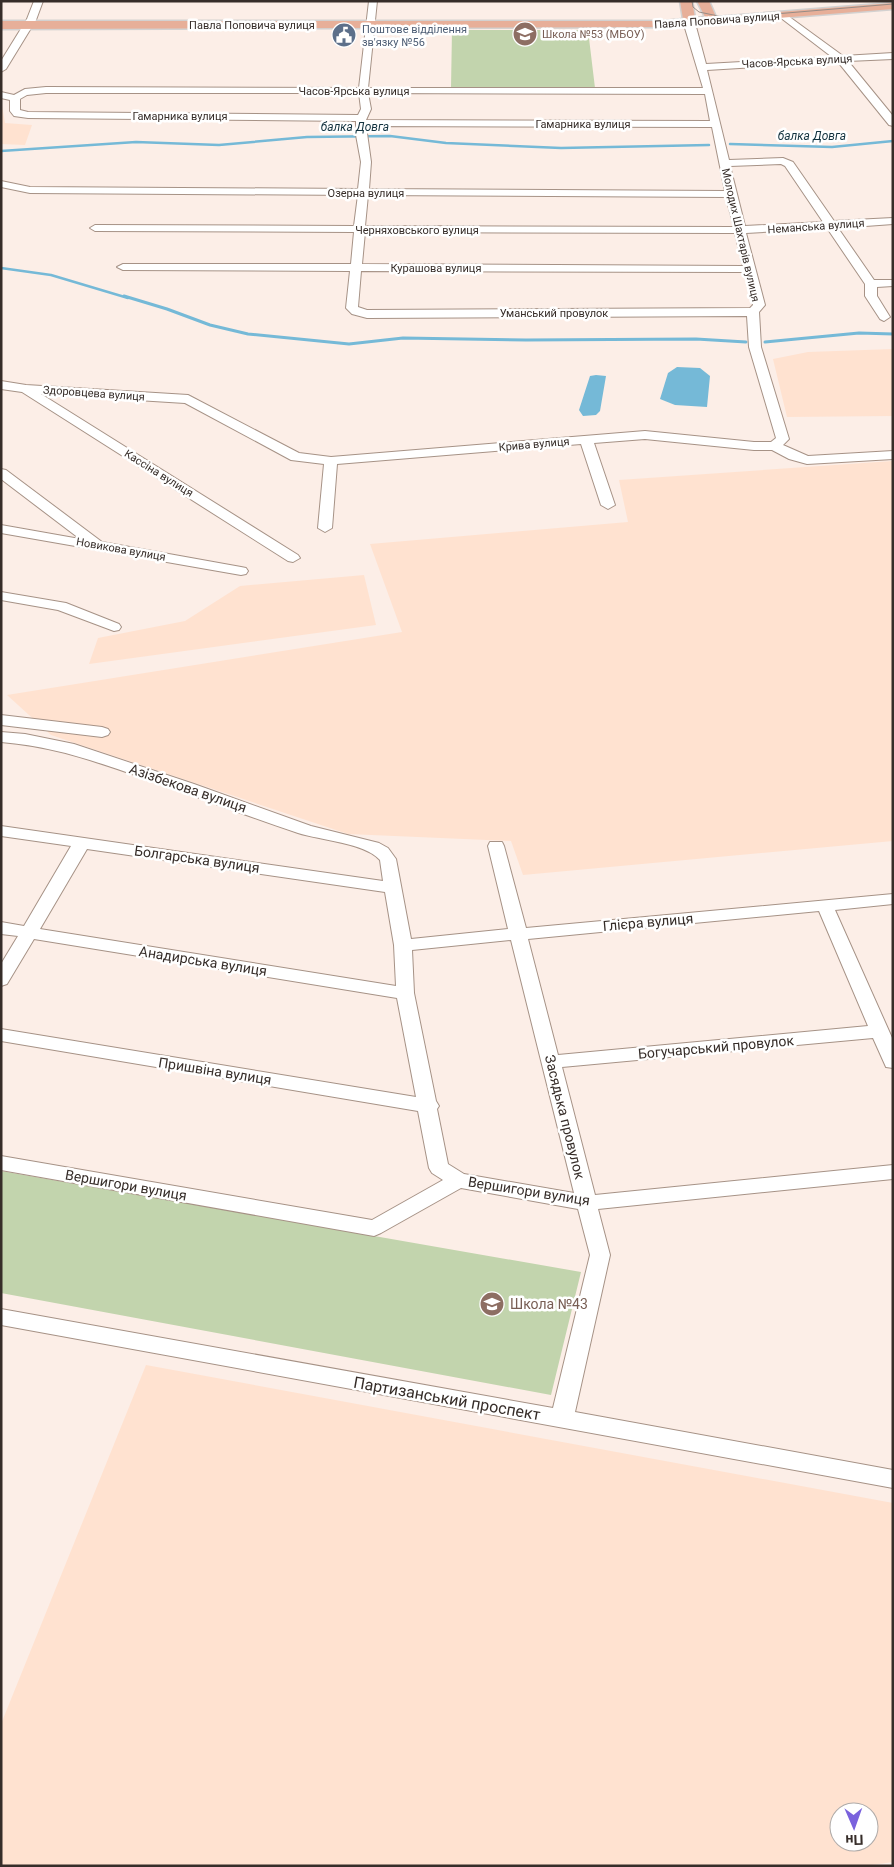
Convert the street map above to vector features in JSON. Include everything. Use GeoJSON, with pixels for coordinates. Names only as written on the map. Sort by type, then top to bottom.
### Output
{"type":"FeatureCollection","features":[{"type":"Feature","properties":{"kind":"main road","name":"Молодих Шахтарів вулиця"},"geometry":{"type":"LineString","coordinates":[[686,1],[690,21]]}},
{"type":"Feature","properties":{"kind":"main road"},"geometry":{"type":"LineString","coordinates":[[703,1],[710,19]]}},
{"type":"Feature","properties":{"kind":"main road","name":"Павла Поповича вулиця"},"geometry":{"type":"LineString","coordinates":[[1,20],[29,22],[647,24],[893,4]]}},
{"type":"Feature","properties":{"kind":"main road","name":"Павла Поповича вулиця"},"geometry":{"type":"LineString","coordinates":[[710,19],[784,16],[893,4]]}},
{"type":"Feature","properties":{"kind":"main road","name":"Павла Поповича вулиця"},"geometry":{"type":"LineString","coordinates":[[1,25],[29,22]]}},
{"type":"Feature","properties":{"kind":"street"},"geometry":{"type":"LineString","coordinates":[[2,64],[29,22],[39,1]]}},
{"type":"Feature","properties":{"kind":"street"},"geometry":{"type":"LineString","coordinates":[[356,268],[366,162],[360,140],[360,120],[366,109],[363,91],[373,1]]}},
{"type":"Feature","properties":{"kind":"street"},"geometry":{"type":"LineString","coordinates":[[784,16],[841,59],[893,123]]}},
{"type":"Feature","properties":{"kind":"street","name":"Молодих Шахтарів вулиця"},"geometry":{"type":"LineString","coordinates":[[690,21],[690,28],[709,91],[731,194],[759,305],[753,312],[755,347],[783,439],[774,446]]}},
{"type":"Feature","properties":{"kind":"street","name":"Часов-Ярська вулиця"},"geometry":{"type":"LineString","coordinates":[[702,67],[893,56]]}},
{"type":"Feature","properties":{"kind":"street","name":"Часов-Ярська вулиця"},"geometry":{"type":"LineString","coordinates":[[1,95],[15,98],[25,92],[46,90],[709,91]]}},
{"type":"Feature","properties":{"kind":"street","name":"Гамарника вулиця"},"geometry":{"type":"LineString","coordinates":[[15,98],[15,111],[18,114],[28,115],[716,124]]}},
{"type":"Feature","properties":{"kind":"street","name":"Молодих Шахтарів вулиця"},"geometry":{"type":"LineString","coordinates":[[724,163],[786,162],[871,284],[871,296],[884,317]]}},
{"type":"Feature","properties":{"kind":"street","name":"Озерна вулиця"},"geometry":{"type":"LineString","coordinates":[[1,184],[30,190],[731,194]]}},
{"type":"Feature","properties":{"kind":"street","name":"Неманська вулиця"},"geometry":{"type":"LineString","coordinates":[[740,230],[893,221]]}},
{"type":"Feature","properties":{"kind":"street","name":"Черняховського вулиця"},"geometry":{"type":"LineString","coordinates":[[95,228],[740,230]]}},
{"type":"Feature","properties":{"kind":"street","name":"Курашова вулиця"},"geometry":{"type":"LineString","coordinates":[[123,267],[750,269]]}},
{"type":"Feature","properties":{"kind":"street","name":"Уманський провулок"},"geometry":{"type":"LineString","coordinates":[[356,268],[352,308],[356,312],[387,314],[753,312]]}},
{"type":"Feature","properties":{"kind":"street"},"geometry":{"type":"LineString","coordinates":[[871,284],[893,283]]}},
{"type":"Feature","properties":{"kind":"street","name":"Здоровцева вулиця"},"geometry":{"type":"LineString","coordinates":[[1,385],[26,389],[188,399]]}},
{"type":"Feature","properties":{"kind":"street","name":"Кассіна вулиця"},"geometry":{"type":"LineString","coordinates":[[26,389],[293,558]]}},
{"type":"Feature","properties":{"kind":"street","name":"Крива вулиця"},"geometry":{"type":"LineString","coordinates":[[188,399],[296,457],[332,461],[645,435],[754,446],[774,446],[794,456],[808,460],[893,454]]}},
{"type":"Feature","properties":{"kind":"street"},"geometry":{"type":"LineString","coordinates":[[586,440],[608,505]]}},
{"type":"Feature","properties":{"kind":"street"},"geometry":{"type":"LineString","coordinates":[[325,528],[332,461]]}},
{"type":"Feature","properties":{"kind":"street"},"geometry":{"type":"LineString","coordinates":[[1,473],[98,545]]}},
{"type":"Feature","properties":{"kind":"street","name":"Новикова вулиця"},"geometry":{"type":"LineString","coordinates":[[1,529],[241,571]]}},
{"type":"Feature","properties":{"kind":"street"},"geometry":{"type":"LineString","coordinates":[[1,596],[61,606],[114,627]]}},
{"type":"Feature","properties":{"kind":"street"},"geometry":{"type":"LineString","coordinates":[[1,720],[102,732]]}},
{"type":"Feature","properties":{"kind":"street","name":"Азізбекова вулиця"},"geometry":{"type":"LineString","coordinates":[[1,738],[25,739],[68,747],[305,830],[373,847],[382,852],[388,859],[393,888]]}},
{"type":"Feature","properties":{"kind":"street","name":"Болгарська вулиця"},"geometry":{"type":"LineString","coordinates":[[1,830],[393,888]]}},
{"type":"Feature","properties":{"kind":"street"},"geometry":{"type":"LineString","coordinates":[[1,980],[82,842]]}},
{"type":"Feature","properties":{"kind":"street","name":"Засядька провулок"},"geometry":{"type":"LineString","coordinates":[[496,846],[520,934],[600,1255],[562,1419]]}},
{"type":"Feature","properties":{"kind":"street"},"geometry":{"type":"LineString","coordinates":[[393,888],[403,945],[405,993],[440,1168],[459,1180]]}},
{"type":"Feature","properties":{"kind":"street","name":"Глієра вулиця"},"geometry":{"type":"LineString","coordinates":[[403,945],[893,899]]}},
{"type":"Feature","properties":{"kind":"street"},"geometry":{"type":"LineString","coordinates":[[825,906],[893,1062]]}},
{"type":"Feature","properties":{"kind":"street","name":"Анадирська вулиця"},"geometry":{"type":"LineString","coordinates":[[1,928],[405,993]]}},
{"type":"Feature","properties":{"kind":"street","name":"Богучарський провулок"},"geometry":{"type":"LineString","coordinates":[[552,1062],[880,1031]]}},
{"type":"Feature","properties":{"kind":"street","name":"Пришвіна вулиця"},"geometry":{"type":"LineString","coordinates":[[1,1035],[429,1106]]}},
{"type":"Feature","properties":{"kind":"street","name":"Вершигори вулиця"},"geometry":{"type":"LineString","coordinates":[[1,1163],[374,1228],[459,1180],[587,1203],[893,1172]]}},
{"type":"Feature","properties":{"kind":"street","name":"Партизанський проспект"},"geometry":{"type":"LineString","coordinates":[[1,1317],[893,1479]]}},
{"type":"Feature","properties":{"kind":"shaded area"},"geometry":{"type":"Polygon","coordinates":[[[1,99],[5,123],[32,125],[25,145],[1,144],[1,99]]]}},
{"type":"Feature","properties":{"kind":"shaded area"},"geometry":{"type":"Polygon","coordinates":[[[893,349],[893,416],[787,417],[773,359],[808,352],[893,349]]]}},
{"type":"Feature","properties":{"kind":"shaded area"},"geometry":{"type":"Polygon","coordinates":[[[893,461],[893,841],[523,875],[511,841],[348,834],[51,735],[7,695],[402,632],[370,544],[628,522],[619,480],[893,461]]]}},
{"type":"Feature","properties":{"kind":"shaded area"},"geometry":{"type":"Polygon","coordinates":[[[364,575],[376,625],[89,664],[98,638],[185,621],[240,586],[364,575]]]}},
{"type":"Feature","properties":{"kind":"shaded area"},"geometry":{"type":"Polygon","coordinates":[[[146,1365],[893,1503],[893,1862],[865,1866],[1,1866],[1,1724],[146,1365]]]}},
{"type":"Feature","properties":{"kind":"green space"},"geometry":{"type":"Polygon","coordinates":[[[452,30],[588,30],[595,88],[451,88],[452,30]]]}},
{"type":"Feature","properties":{"kind":"green space"},"geometry":{"type":"Polygon","coordinates":[[[1,1171],[581,1272],[551,1395],[1,1293],[1,1171]]]}},
{"type":"Feature","properties":{"kind":"water"},"geometry":{"type":"Polygon","coordinates":[[[677,367],[700,368],[710,376],[707,407],[675,405],[660,399],[668,373],[677,367]]]}},
{"type":"Feature","properties":{"kind":"water"},"geometry":{"type":"Polygon","coordinates":[[[590,376],[606,376],[600,411],[596,415],[583,416],[579,410],[590,376]]]}},
{"type":"Feature","properties":{"kind":"waterway","name":"балка Довга"},"geometry":{"type":"LineString","coordinates":[[1,151],[136,142],[219,145],[307,137],[390,136],[446,143],[561,148],[709,145]]}},
{"type":"Feature","properties":{"kind":"waterway","name":"балка Довга"},"geometry":{"type":"LineString","coordinates":[[730,144],[832,147],[893,141]]}},
{"type":"Feature","properties":{"kind":"waterway"},"geometry":{"type":"LineString","coordinates":[[1,268],[51,275],[128,298]]}},
{"type":"Feature","properties":{"kind":"waterway"},"geometry":{"type":"LineString","coordinates":[[124,296],[210,325],[248,334],[349,344],[403,338],[526,340],[696,339],[746,342]]}},
{"type":"Feature","properties":{"kind":"waterway"},"geometry":{"type":"LineString","coordinates":[[765,342],[859,333],[893,334]]}},
{"type":"Feature","properties":{"kind":"tram line"},"geometry":{"type":"LineString","coordinates":[[692,1],[693,7],[699,12],[728,18],[893,4]]}},
{"type":"Feature","properties":{"kind":"place","name":"Школа №53 (МБОУ)"},"geometry":{"type":"Point","coordinates":[525,34]}},
{"type":"Feature","properties":{"kind":"place","name":"Поштове відділення зв'язку №56"},"geometry":{"type":"Point","coordinates":[344,35]}},
{"type":"Feature","properties":{"kind":"place","name":"Школа №43"},"geometry":{"type":"Point","coordinates":[492,1304]}}]}
